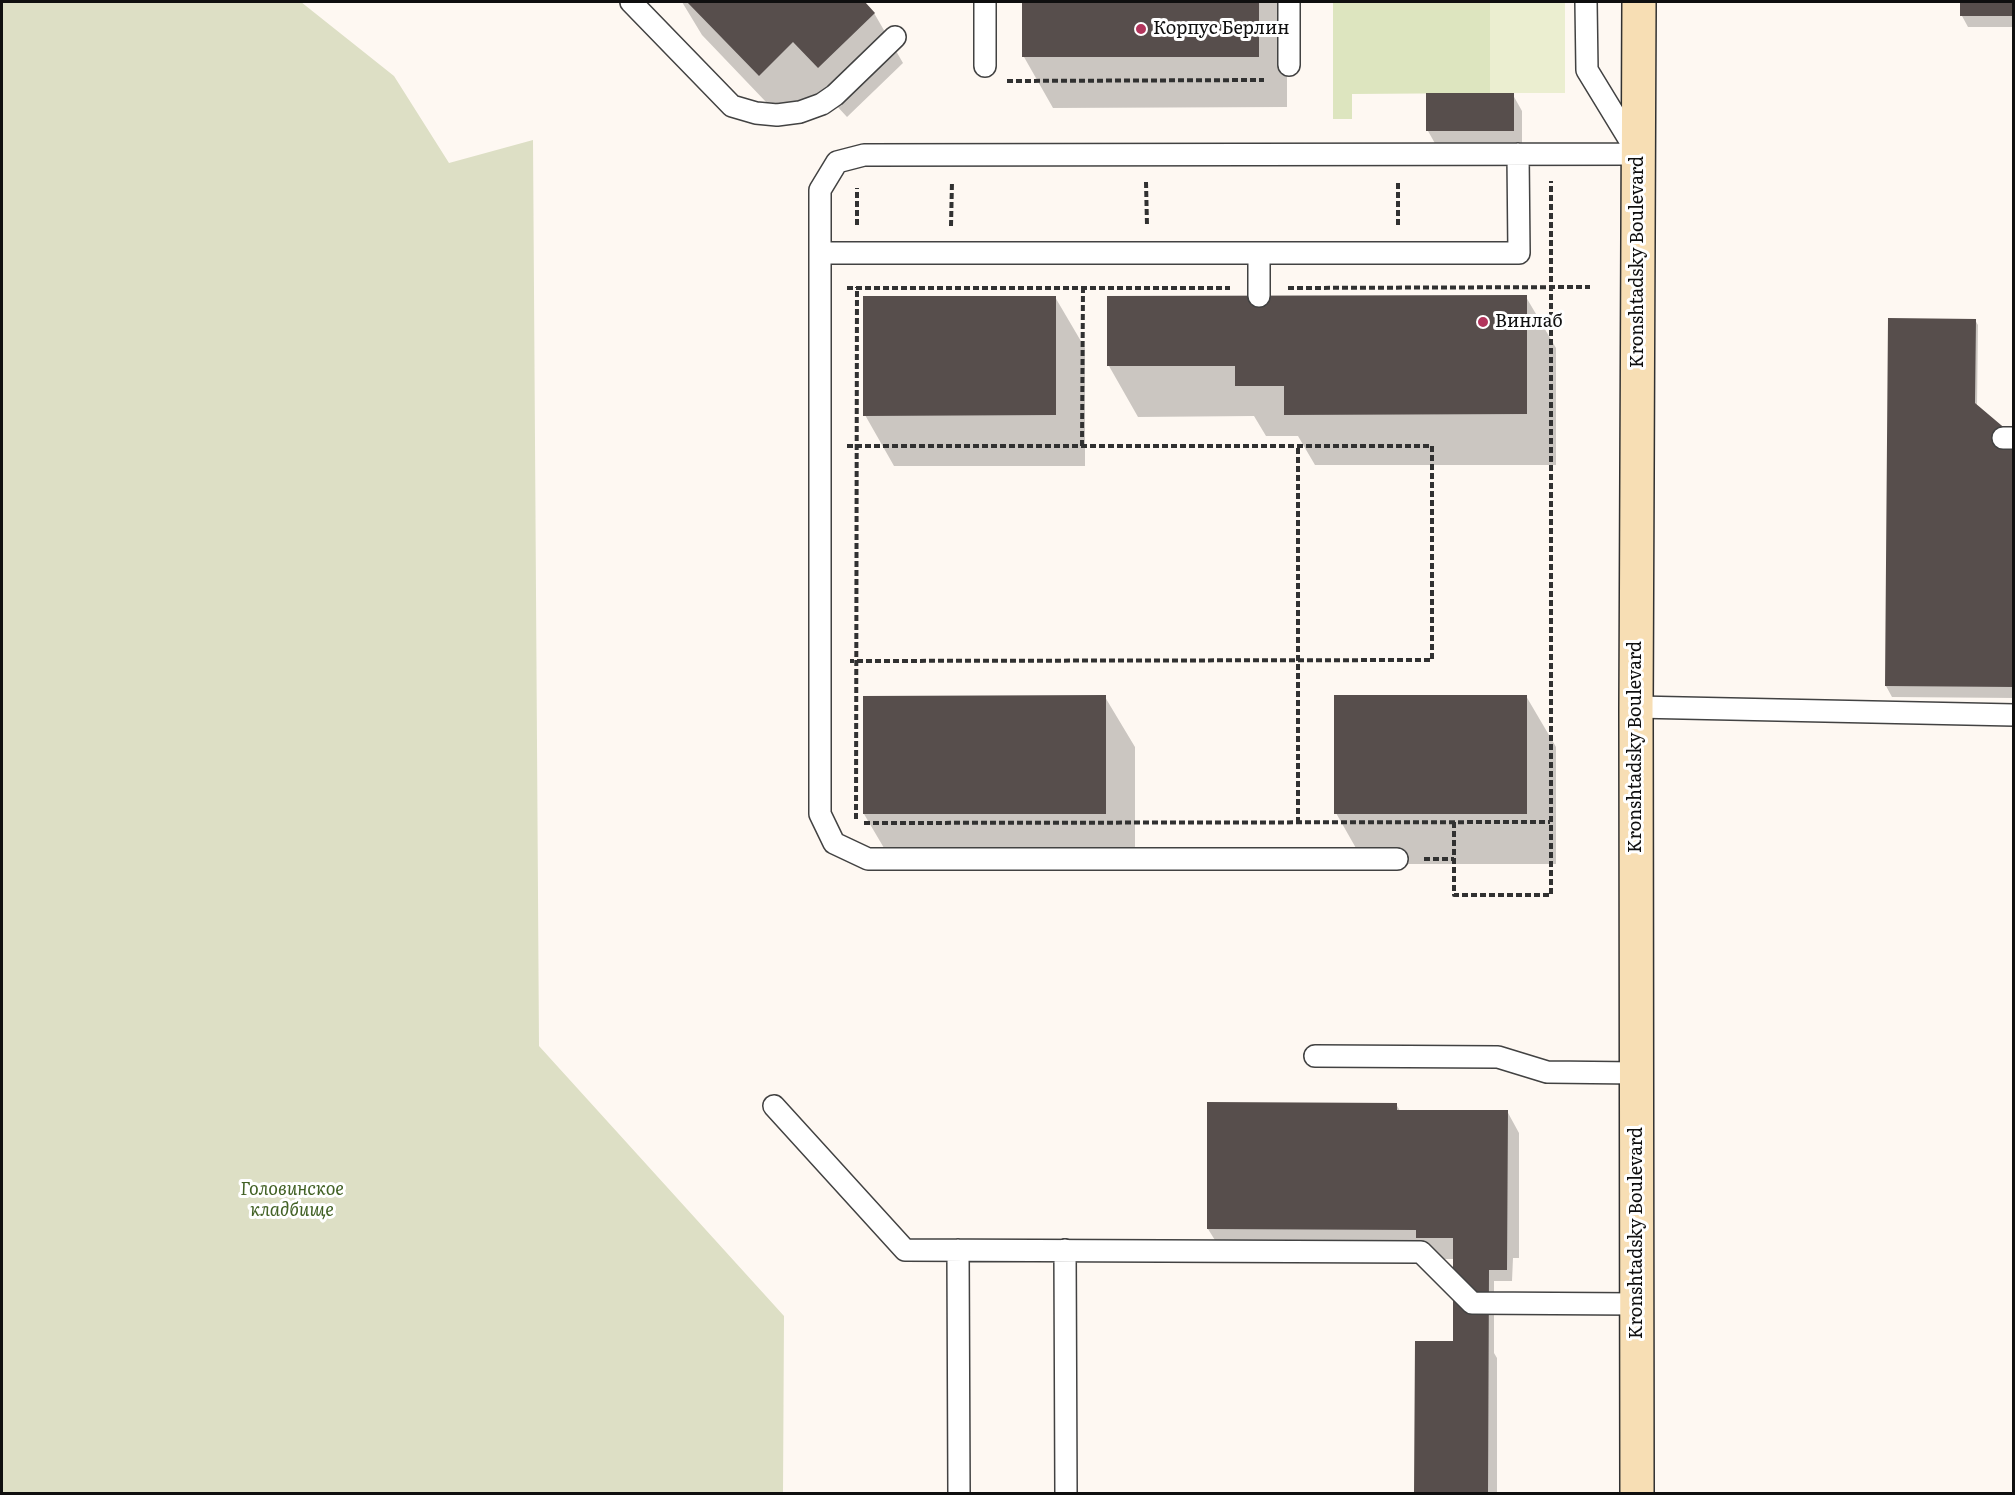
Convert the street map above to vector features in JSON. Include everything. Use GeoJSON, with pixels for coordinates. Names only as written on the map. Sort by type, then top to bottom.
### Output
{"type":"FeatureCollection","features":[{"type":"Feature","properties":{"kind":"street","name":"Kronshtadsky Boulevard"},"geometry":{"type":"LineString","coordinates":[[1637,1494],[1638,2]]}},
{"type":"Feature","properties":{"kind":"lane"},"geometry":{"type":"LineString","coordinates":[[631,2],[732,105],[756,113],[777,115],[800,112],[822,104],[835,95],[895,37]]}},
{"type":"Feature","properties":{"kind":"lane"},"geometry":{"type":"LineString","coordinates":[[985,2],[985,66]]}},
{"type":"Feature","properties":{"kind":"lane"},"geometry":{"type":"LineString","coordinates":[[1289,2],[1289,65]]}},
{"type":"Feature","properties":{"kind":"lane"},"geometry":{"type":"LineString","coordinates":[[1586,2],[1587,70],[1638,154]]}},
{"type":"Feature","properties":{"kind":"lane"},"geometry":{"type":"LineString","coordinates":[[820,253],[1519,252],[1518,154]]}},
{"type":"Feature","properties":{"kind":"lane"},"geometry":{"type":"LineString","coordinates":[[1397,859],[867,860],[834,843],[820,814],[820,190],[837,162],[864,155],[1638,154]]}},
{"type":"Feature","properties":{"kind":"lane"},"geometry":{"type":"LineString","coordinates":[[1259,253],[1259,292]]}},
{"type":"Feature","properties":{"kind":"lane"},"geometry":{"type":"LineString","coordinates":[[1636,707],[2013,715]]}},
{"type":"Feature","properties":{"kind":"lane"},"geometry":{"type":"LineString","coordinates":[[1316,1056],[1498,1056],[1547,1072],[1637,1073]]}},
{"type":"Feature","properties":{"kind":"lane"},"geometry":{"type":"LineString","coordinates":[[774,1106],[905,1250],[1421,1252],[1472,1303],[1636,1304]]}},
{"type":"Feature","properties":{"kind":"lane"},"geometry":{"type":"LineString","coordinates":[[958,1250],[959,1494]]}},
{"type":"Feature","properties":{"kind":"lane"},"geometry":{"type":"LineString","coordinates":[[1065,1250],[1066,1494]]}},
{"type":"Feature","properties":{"kind":"path"},"geometry":{"type":"LineString","coordinates":[[985,66],[994,79],[1002,81],[1276,80],[1283,77],[1289,65]]}},
{"type":"Feature","properties":{"kind":"path"},"geometry":{"type":"LineString","coordinates":[[1454,822],[1454,895],[1551,895],[1551,153]]}},
{"type":"Feature","properties":{"kind":"path"},"geometry":{"type":"LineString","coordinates":[[1398,154],[1398,288]]}},
{"type":"Feature","properties":{"kind":"path"},"geometry":{"type":"LineString","coordinates":[[857,157],[856,823],[1550,822]]}},
{"type":"Feature","properties":{"kind":"path"},"geometry":{"type":"LineString","coordinates":[[1082,446],[1083,253]]}},
{"type":"Feature","properties":{"kind":"path"},"geometry":{"type":"LineString","coordinates":[[820,288],[1083,288],[1259,292],[1398,288],[1590,287]]}},
{"type":"Feature","properties":{"kind":"path"},"geometry":{"type":"LineString","coordinates":[[1298,446],[1298,859]]}},
{"type":"Feature","properties":{"kind":"path"},"geometry":{"type":"LineString","coordinates":[[820,447],[1432,446],[1432,660],[820,661]]}},
{"type":"Feature","properties":{"kind":"green space","name":"Головинское кладбище"},"geometry":{"type":"Polygon","coordinates":[[[2,2],[301,2],[394,76],[449,163],[533,140],[539,1046],[784,1316],[783,1493],[2,1493],[2,2]]]}},
{"type":"Feature","properties":{"kind":"green space"},"geometry":{"type":"Polygon","coordinates":[[[1333,2],[1490,2],[1490,93],[1352,94],[1352,119],[1333,119],[1333,2]]]}},
{"type":"Feature","properties":{"kind":"green space"},"geometry":{"type":"Polygon","coordinates":[[[1490,2],[1565,2],[1565,93],[1490,93],[1490,2]]]}},
{"type":"Feature","properties":{"kind":"building"},"geometry":{"type":"Polygon","coordinates":[[[687,2],[865,2],[875,13],[818,68],[793,42],[759,76],[687,2]]]}},
{"type":"Feature","properties":{"kind":"building","name":"Корпус Берлин"},"geometry":{"type":"Polygon","coordinates":[[[1022,2],[1259,2],[1259,57],[1022,57],[1022,2]]]}},
{"type":"Feature","properties":{"kind":"building"},"geometry":{"type":"Polygon","coordinates":[[[1960,2],[2014,2],[2014,16],[1960,16],[1960,2]]]}},
{"type":"Feature","properties":{"kind":"building"},"geometry":{"type":"Polygon","coordinates":[[[1426,93],[1514,93],[1514,131],[1426,131],[1426,93]]]}},
{"type":"Feature","properties":{"kind":"building"},"geometry":{"type":"Polygon","coordinates":[[[1527,295],[1527,414],[1284,415],[1284,386],[1235,386],[1235,366],[1107,366],[1107,296],[1527,295]]]}},
{"type":"Feature","properties":{"kind":"building"},"geometry":{"type":"Polygon","coordinates":[[[863,296],[1056,296],[1056,415],[863,416],[863,296]]]}},
{"type":"Feature","properties":{"kind":"building"},"geometry":{"type":"Polygon","coordinates":[[[1888,318],[1976,319],[1975,403],[2014,436],[2014,687],[1885,686],[1888,318]]]}},
{"type":"Feature","properties":{"kind":"building"},"geometry":{"type":"Polygon","coordinates":[[[1106,695],[1106,814],[863,814],[863,696],[1106,695]]]}},
{"type":"Feature","properties":{"kind":"building"},"geometry":{"type":"Polygon","coordinates":[[[1334,695],[1527,695],[1527,814],[1334,814],[1334,695]]]}},
{"type":"Feature","properties":{"kind":"building"},"geometry":{"type":"Polygon","coordinates":[[[1207,1102],[1397,1103],[1397,1110],[1508,1110],[1507,1270],[1489,1270],[1488,1494],[1414,1494],[1415,1341],[1453,1341],[1453,1238],[1416,1238],[1416,1230],[1207,1229],[1207,1102]]]}},
{"type":"Feature","properties":{"kind":"place","name":"Корпус Берлин"},"geometry":{"type":"Point","coordinates":[1141,29]}},
{"type":"Feature","properties":{"kind":"place","name":"Винлаб"},"geometry":{"type":"Point","coordinates":[1483,322]}}]}
